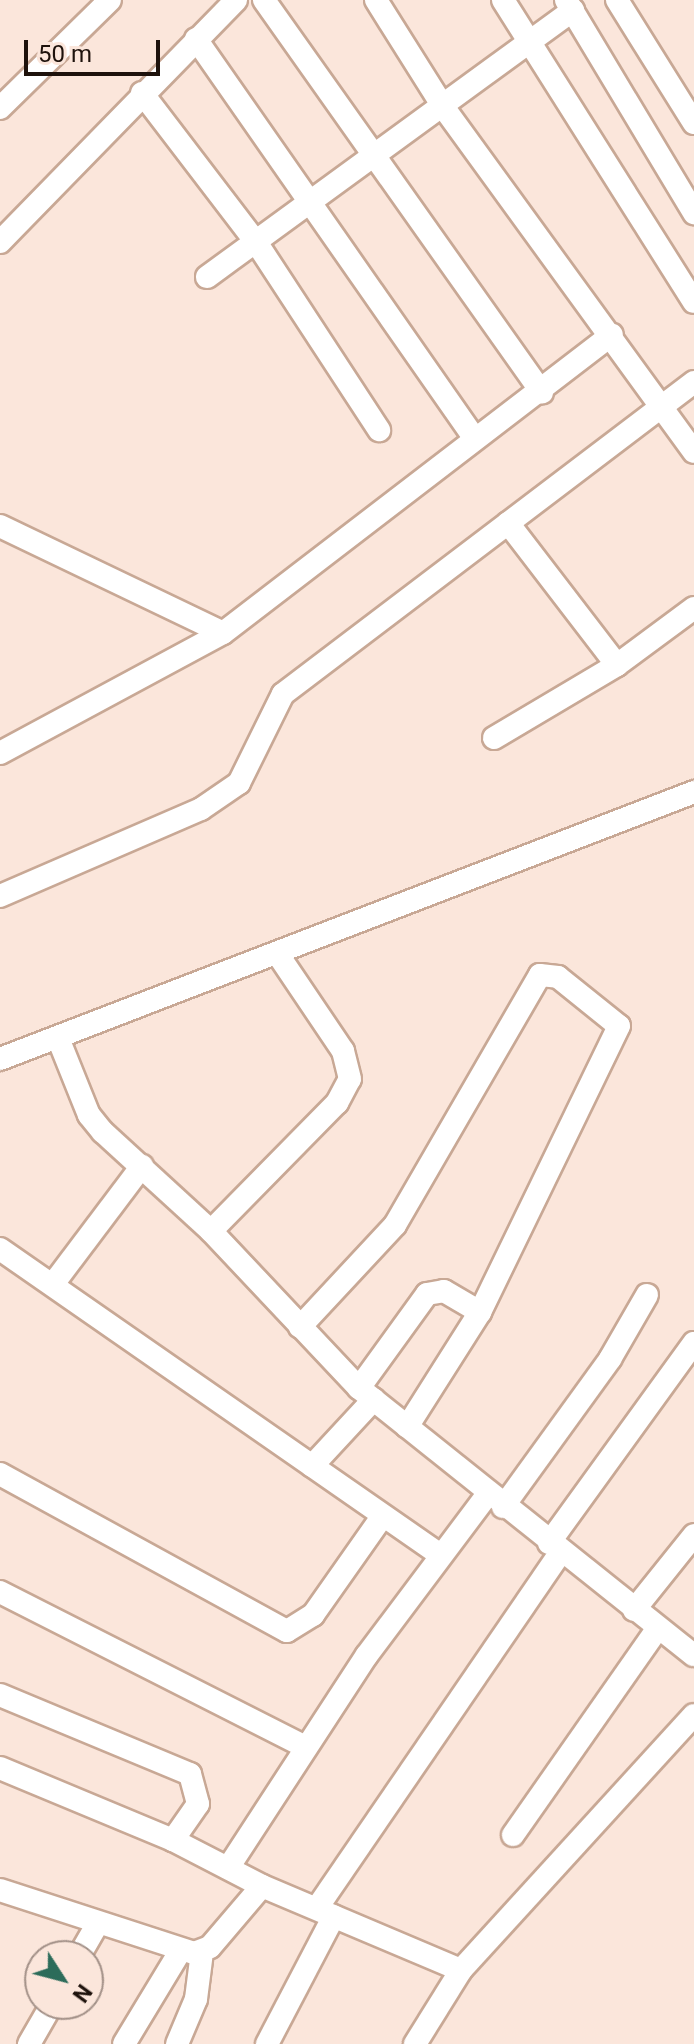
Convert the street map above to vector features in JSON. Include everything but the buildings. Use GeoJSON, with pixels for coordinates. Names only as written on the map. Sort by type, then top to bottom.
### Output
{"type":"FeatureCollection","features":[{"type":"Feature","properties":{"kind":"street"},"geometry":{"type":"LineString","coordinates":[[0,108],[110,0]]}},
{"type":"Feature","properties":{"kind":"street"},"geometry":{"type":"LineString","coordinates":[[0,242],[236,0]]}},
{"type":"Feature","properties":{"kind":"street"},"geometry":{"type":"LineString","coordinates":[[264,0],[542,392]]}},
{"type":"Feature","properties":{"kind":"street"},"geometry":{"type":"LineString","coordinates":[[376,0],[444,108],[665,405],[694,452]]}},
{"type":"Feature","properties":{"kind":"street"},"geometry":{"type":"LineString","coordinates":[[503,0],[694,302]]}},
{"type":"Feature","properties":{"kind":"street"},"geometry":{"type":"LineString","coordinates":[[617,0],[694,123]]}},
{"type":"Feature","properties":{"kind":"street"},"geometry":{"type":"LineString","coordinates":[[207,277],[530,45],[570,5],[694,213]]}},
{"type":"Feature","properties":{"kind":"street"},"geometry":{"type":"LineString","coordinates":[[196,39],[308,205],[474,437]]}},
{"type":"Feature","properties":{"kind":"street"},"geometry":{"type":"LineString","coordinates":[[142,93],[256,242],[379,430]]}},
{"type":"Feature","properties":{"kind":"street"},"geometry":{"type":"LineString","coordinates":[[0,753],[223,633],[474,437],[542,392],[612,335]]}},
{"type":"Feature","properties":{"kind":"street"},"geometry":{"type":"LineString","coordinates":[[0,896],[201,809],[239,783],[283,694],[694,382]]}},
{"type":"Feature","properties":{"kind":"street"},"geometry":{"type":"LineString","coordinates":[[508,523],[617,665]]}},
{"type":"Feature","properties":{"kind":"street"},"geometry":{"type":"LineString","coordinates":[[0,526],[223,633]]}},
{"type":"Feature","properties":{"kind":"street"},"geometry":{"type":"LineString","coordinates":[[494,738],[617,665],[694,608]]}},
{"type":"Feature","properties":{"kind":"street"},"geometry":{"type":"LineString","coordinates":[[0,1059],[694,792]]}},
{"type":"Feature","properties":{"kind":"street"},"geometry":{"type":"LineString","coordinates":[[211,1231],[337,1103],[350,1079],[343,1051],[277,953]]}},
{"type":"Feature","properties":{"kind":"street"},"geometry":{"type":"LineString","coordinates":[[300,1327],[395,1225],[530,987],[550,974],[620,1031],[480,1312],[407,1427]]}},
{"type":"Feature","properties":{"kind":"street"},"geometry":{"type":"LineString","coordinates":[[58,1038],[89,1115],[211,1231],[366,1393],[555,1548],[694,1655]]}},
{"type":"Feature","properties":{"kind":"street"},"geometry":{"type":"LineString","coordinates":[[53,1284],[142,1166]]}},
{"type":"Feature","properties":{"kind":"street"},"geometry":{"type":"LineString","coordinates":[[0,1249],[439,1554]]}},
{"type":"Feature","properties":{"kind":"street"},"geometry":{"type":"LineString","coordinates":[[312,1466],[366,1393],[427,1294],[444,1291],[480,1312]]}},
{"type":"Feature","properties":{"kind":"street"},"geometry":{"type":"LineString","coordinates":[[228,1868],[304,1746],[439,1554],[496,1500],[610,1359],[647,1295]]}},
{"type":"Feature","properties":{"kind":"street"},"geometry":{"type":"LineString","coordinates":[[267,2044],[325,1912],[555,1548],[694,1343]]}},
{"type":"Feature","properties":{"kind":"street"},"geometry":{"type":"LineString","coordinates":[[0,1474],[287,1631],[313,1615],[382,1517]]}},
{"type":"Feature","properties":{"kind":"street"},"geometry":{"type":"LineString","coordinates":[[634,1610],[694,1535]]}},
{"type":"Feature","properties":{"kind":"street"},"geometry":{"type":"LineString","coordinates":[[0,1592],[304,1746]]}},
{"type":"Feature","properties":{"kind":"street"},"geometry":{"type":"LineString","coordinates":[[513,1835],[657,1629]]}},
{"type":"Feature","properties":{"kind":"street"},"geometry":{"type":"LineString","coordinates":[[0,1695],[190,1774],[198,1804],[173,1840]]}},
{"type":"Feature","properties":{"kind":"street"},"geometry":{"type":"LineString","coordinates":[[415,2044],[461,1970],[694,1715]]}},
{"type":"Feature","properties":{"kind":"street"},"geometry":{"type":"LineString","coordinates":[[0,1768],[173,1840],[262,1886],[461,1970]]}},
{"type":"Feature","properties":{"kind":"street"},"geometry":{"type":"LineString","coordinates":[[124,2044],[192,1951],[262,1886]]}},
{"type":"Feature","properties":{"kind":"street"},"geometry":{"type":"LineString","coordinates":[[0,1890],[96,1926],[192,1951]]}},
{"type":"Feature","properties":{"kind":"street"},"geometry":{"type":"LineString","coordinates":[[88,1940],[96,1926]]}},
{"type":"Feature","properties":{"kind":"street"},"geometry":{"type":"LineString","coordinates":[[177,2044],[196,1999],[192,1951]]}},
{"type":"Feature","properties":{"kind":"street"},"geometry":{"type":"LineString","coordinates":[[29,2044],[43,2020]]}}]}
